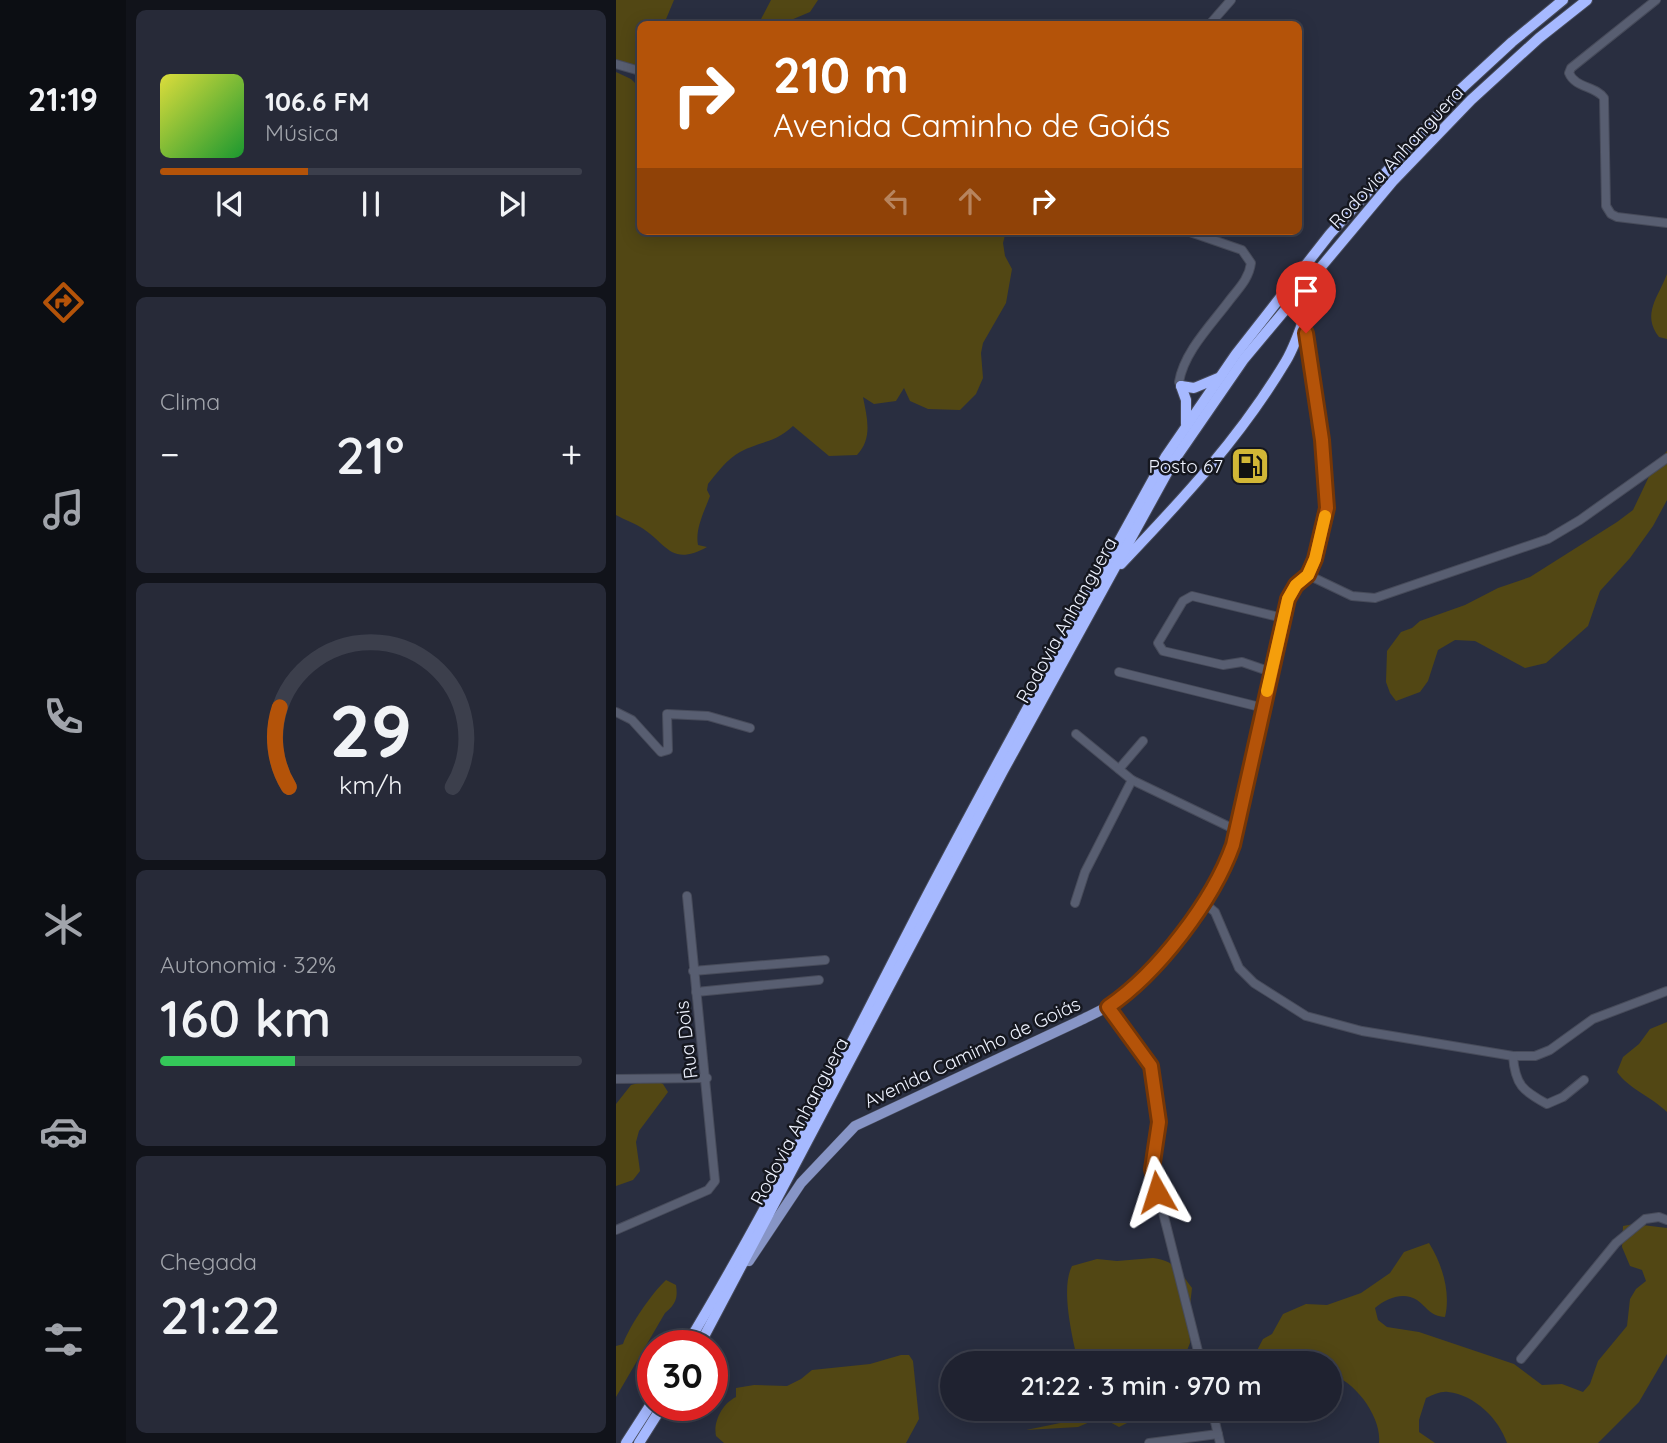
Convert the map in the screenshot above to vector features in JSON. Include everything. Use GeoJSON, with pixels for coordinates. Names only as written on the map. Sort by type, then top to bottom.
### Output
{"type":"FeatureCollection","features":[{"type":"Feature","properties":{"kind":"highway","name":"Rodovia Anhanguera"},"geometry":{"type":"LineString","coordinates":[[696,1330],[790,1161],[995,767],[1186,424],[1218,378],[1330,234],[1461,89],[1563,0]]}},
{"type":"Feature","properties":{"kind":"highway","name":"Rodovia Anhanguera"},"geometry":{"type":"LineString","coordinates":[[707,1330],[1003,771],[1173,462],[1244,359],[1393,181],[1448,122],[1539,38],[1587,0]]}},
{"type":"Feature","properties":{"kind":"highway"},"geometry":{"type":"LineString","coordinates":[[1110,577],[1223,453],[1287,359],[1316,284],[1336,247]]}},
{"type":"Feature","properties":{"kind":"highway"},"geometry":{"type":"LineString","coordinates":[[1186,424],[1187,407],[1181,386],[1194,388],[1218,378]]}},
{"type":"Feature","properties":{"kind":"highway"},"geometry":{"type":"LineString","coordinates":[[626,1443],[640,1421]]}},
{"type":"Feature","properties":{"kind":"highway"},"geometry":{"type":"LineString","coordinates":[[639,1443],[653,1421]]}},
{"type":"Feature","properties":{"kind":"main road","name":"Avenida Caminho de Goiás"},"geometry":{"type":"LineString","coordinates":[[727,1293],[801,1183],[855,1126],[1108,1007],[1128,994],[1154,968],[1203,902],[1228,857],[1288,599],[1296,585],[1308,575],[1315,559],[1327,508],[1324,460],[1303,318]]}},
{"type":"Feature","properties":{"kind":"street"},"geometry":{"type":"LineString","coordinates":[[1213,21],[1231,0]]}},
{"type":"Feature","properties":{"kind":"street"},"geometry":{"type":"LineString","coordinates":[[1656,0],[1570,71],[1573,80],[1600,92],[1604,98],[1606,206],[1617,217],[1667,223]]}},
{"type":"Feature","properties":{"kind":"street"},"geometry":{"type":"LineString","coordinates":[[616,64],[637,70]]}},
{"type":"Feature","properties":{"kind":"street"},"geometry":{"type":"LineString","coordinates":[[1181,386],[1179,382],[1182,367],[1245,281],[1251,263],[1242,250],[1199,235]]}},
{"type":"Feature","properties":{"kind":"street"},"geometry":{"type":"LineString","coordinates":[[1308,575],[1352,596],[1376,598],[1548,539],[1580,520],[1667,458]]}},
{"type":"Feature","properties":{"kind":"street"},"geometry":{"type":"LineString","coordinates":[[1271,672],[1242,662],[1223,665],[1163,651],[1158,643],[1183,601],[1192,596],[1283,618]]}},
{"type":"Feature","properties":{"kind":"street"},"geometry":{"type":"LineString","coordinates":[[1119,672],[1264,708]]}},
{"type":"Feature","properties":{"kind":"street"},"geometry":{"type":"LineString","coordinates":[[616,712],[632,720],[661,752],[668,750],[667,714],[708,716],[750,728]]}},
{"type":"Feature","properties":{"kind":"street"},"geometry":{"type":"LineString","coordinates":[[1076,734],[1132,780],[1236,830]]}},
{"type":"Feature","properties":{"kind":"street"},"geometry":{"type":"LineString","coordinates":[[1119,769],[1143,741]]}},
{"type":"Feature","properties":{"kind":"street"},"geometry":{"type":"LineString","coordinates":[[1075,904],[1085,872],[1132,780]]}},
{"type":"Feature","properties":{"kind":"street","name":"Rua Dois"},"geometry":{"type":"LineString","coordinates":[[616,1230],[708,1190],[715,1181],[687,896]]}},
{"type":"Feature","properties":{"kind":"street"},"geometry":{"type":"LineString","coordinates":[[1203,902],[1216,912],[1239,968],[1254,983],[1306,1016],[1362,1031],[1513,1056],[1535,1056],[1550,1050],[1593,1019],[1667,991]]}},
{"type":"Feature","properties":{"kind":"street"},"geometry":{"type":"LineString","coordinates":[[693,971],[825,960]]}},
{"type":"Feature","properties":{"kind":"street"},"geometry":{"type":"LineString","coordinates":[[696,992],[819,980]]}},
{"type":"Feature","properties":{"kind":"street"},"geometry":{"type":"LineString","coordinates":[[1108,1007],[1151,1066],[1159,1122],[1152,1169],[1198,1351]]}},
{"type":"Feature","properties":{"kind":"street"},"geometry":{"type":"LineString","coordinates":[[1513,1056],[1516,1080],[1529,1094],[1548,1104],[1563,1097],[1584,1080]]}},
{"type":"Feature","properties":{"kind":"street"},"geometry":{"type":"LineString","coordinates":[[616,1079],[706,1078]]}},
{"type":"Feature","properties":{"kind":"street"},"geometry":{"type":"LineString","coordinates":[[1521,1359],[1616,1243],[1646,1219],[1659,1217],[1667,1220]]}},
{"type":"Feature","properties":{"kind":"street"},"geometry":{"type":"LineString","coordinates":[[1215,1421],[1221,1440]]}},
{"type":"Feature","properties":{"kind":"street"},"geometry":{"type":"LineString","coordinates":[[1149,1443],[1221,1440]]}},
{"type":"Feature","properties":{"kind":"street"},"geometry":{"type":"LineString","coordinates":[[1213,1443],[1221,1440]]}},
{"type":"Feature","properties":{"kind":"shaded area"},"geometry":{"type":"Polygon","coordinates":[[[616,0],[674,0],[665,21],[637,21],[637,65],[616,64],[616,0]]]}},
{"type":"Feature","properties":{"kind":"shaded area"},"geometry":{"type":"Polygon","coordinates":[[[771,0],[818,0],[810,12],[790,21],[760,21],[771,0]]]}},
{"type":"Feature","properties":{"kind":"shaded area"},"geometry":{"type":"Polygon","coordinates":[[[616,72],[637,85],[637,235],[1005,235],[1005,256],[1012,269],[1006,303],[983,343],[983,378],[976,394],[960,410],[928,409],[910,401],[904,388],[896,401],[874,404],[863,397],[867,435],[857,455],[829,456],[793,426],[774,439],[740,452],[727,462],[708,484],[710,496],[697,539],[698,545],[707,547],[695,553],[685,555],[670,551],[642,528],[616,515],[616,72]]]}},
{"type":"Feature","properties":{"kind":"shaded area"},"geometry":{"type":"Polygon","coordinates":[[[1667,274],[1667,339],[1659,337],[1654,329],[1652,313],[1667,274]]]}},
{"type":"Feature","properties":{"kind":"shaded area"},"geometry":{"type":"Polygon","coordinates":[[[1667,451],[1667,500],[1653,526],[1630,558],[1600,591],[1588,626],[1546,663],[1525,668],[1475,641],[1455,640],[1438,650],[1428,681],[1420,692],[1396,701],[1386,682],[1387,651],[1401,632],[1420,621],[1530,577],[1617,522],[1633,510],[1653,468],[1667,451]]]}},
{"type":"Feature","properties":{"kind":"shaded area"},"geometry":{"type":"Polygon","coordinates":[[[1667,1022],[1667,1112],[1617,1072],[1623,1057],[1639,1044],[1650,1029],[1667,1022]]]}},
{"type":"Feature","properties":{"kind":"shaded area"},"geometry":{"type":"Polygon","coordinates":[[[653,1079],[663,1084],[668,1092],[639,1131],[636,1142],[640,1171],[633,1180],[616,1186],[616,1104],[631,1085],[653,1079]]]}},
{"type":"Feature","properties":{"kind":"shaded area"},"geometry":{"type":"Polygon","coordinates":[[[1634,1224],[1667,1228],[1667,1354],[1639,1402],[1598,1443],[1507,1443],[1498,1425],[1485,1410],[1467,1398],[1445,1392],[1426,1398],[1419,1420],[1419,1432],[1435,1443],[1379,1443],[1376,1422],[1365,1401],[1342,1380],[1342,1351],[1257,1351],[1263,1339],[1272,1334],[1283,1314],[1306,1304],[1327,1305],[1361,1293],[1390,1273],[1404,1252],[1429,1243],[1444,1278],[1447,1298],[1445,1317],[1432,1313],[1412,1297],[1400,1296],[1375,1308],[1378,1320],[1387,1327],[1419,1332],[1514,1364],[1542,1385],[1562,1384],[1583,1392],[1590,1384],[1598,1361],[1627,1326],[1630,1299],[1636,1289],[1646,1281],[1642,1270],[1630,1266],[1622,1247],[1623,1226],[1634,1224]]]}},
{"type":"Feature","properties":{"kind":"shaded area"},"geometry":{"type":"Polygon","coordinates":[[[1097,1259],[1160,1259],[1180,1272],[1192,1288],[1190,1343],[1187,1351],[1076,1351],[1067,1300],[1072,1266],[1097,1259]]]}},
{"type":"Feature","properties":{"kind":"shaded area"},"geometry":{"type":"Polygon","coordinates":[[[666,1280],[676,1285],[675,1301],[655,1330],[637,1330],[637,1361],[616,1397],[616,1346],[623,1344],[654,1293],[666,1280]]]}},
{"type":"Feature","properties":{"kind":"shaded area"},"geometry":{"type":"Polygon","coordinates":[[[901,1355],[909,1355],[913,1361],[919,1419],[906,1443],[724,1443],[716,1436],[717,1421],[728,1421],[728,1403],[736,1397],[736,1388],[754,1385],[787,1386],[812,1370],[870,1364],[901,1355]]]}},
{"type":"Feature","properties":{"kind":"shaded area"},"geometry":{"type":"Polygon","coordinates":[[[1070,1421],[1092,1421],[1078,1427],[1026,1430],[1070,1421]]]}},
{"type":"Feature","properties":{"kind":"shaded area"},"geometry":{"type":"Polygon","coordinates":[[[1108,1421],[1131,1421],[1119,1427],[1108,1421]]]}},
{"type":"Feature","properties":{"kind":"slow traffic"},"geometry":{"type":"LineString","coordinates":[[1267,691],[1288,599],[1296,585],[1308,575],[1315,559],[1325,516]]}},
{"type":"Feature","properties":{"kind":"place","name":"Posto 67"},"geometry":{"type":"Point","coordinates":[1250,466]}},
{"type":"Feature","properties":{"kind":"route"},"geometry":{"type":"LineString","coordinates":[[1157,1192],[1152,1169],[1159,1122],[1151,1066],[1108,1007],[1128,994],[1154,968],[1195,915],[1233,845],[1288,599],[1296,585],[1308,575],[1315,559],[1327,508],[1322,440],[1306,333]]}}]}
